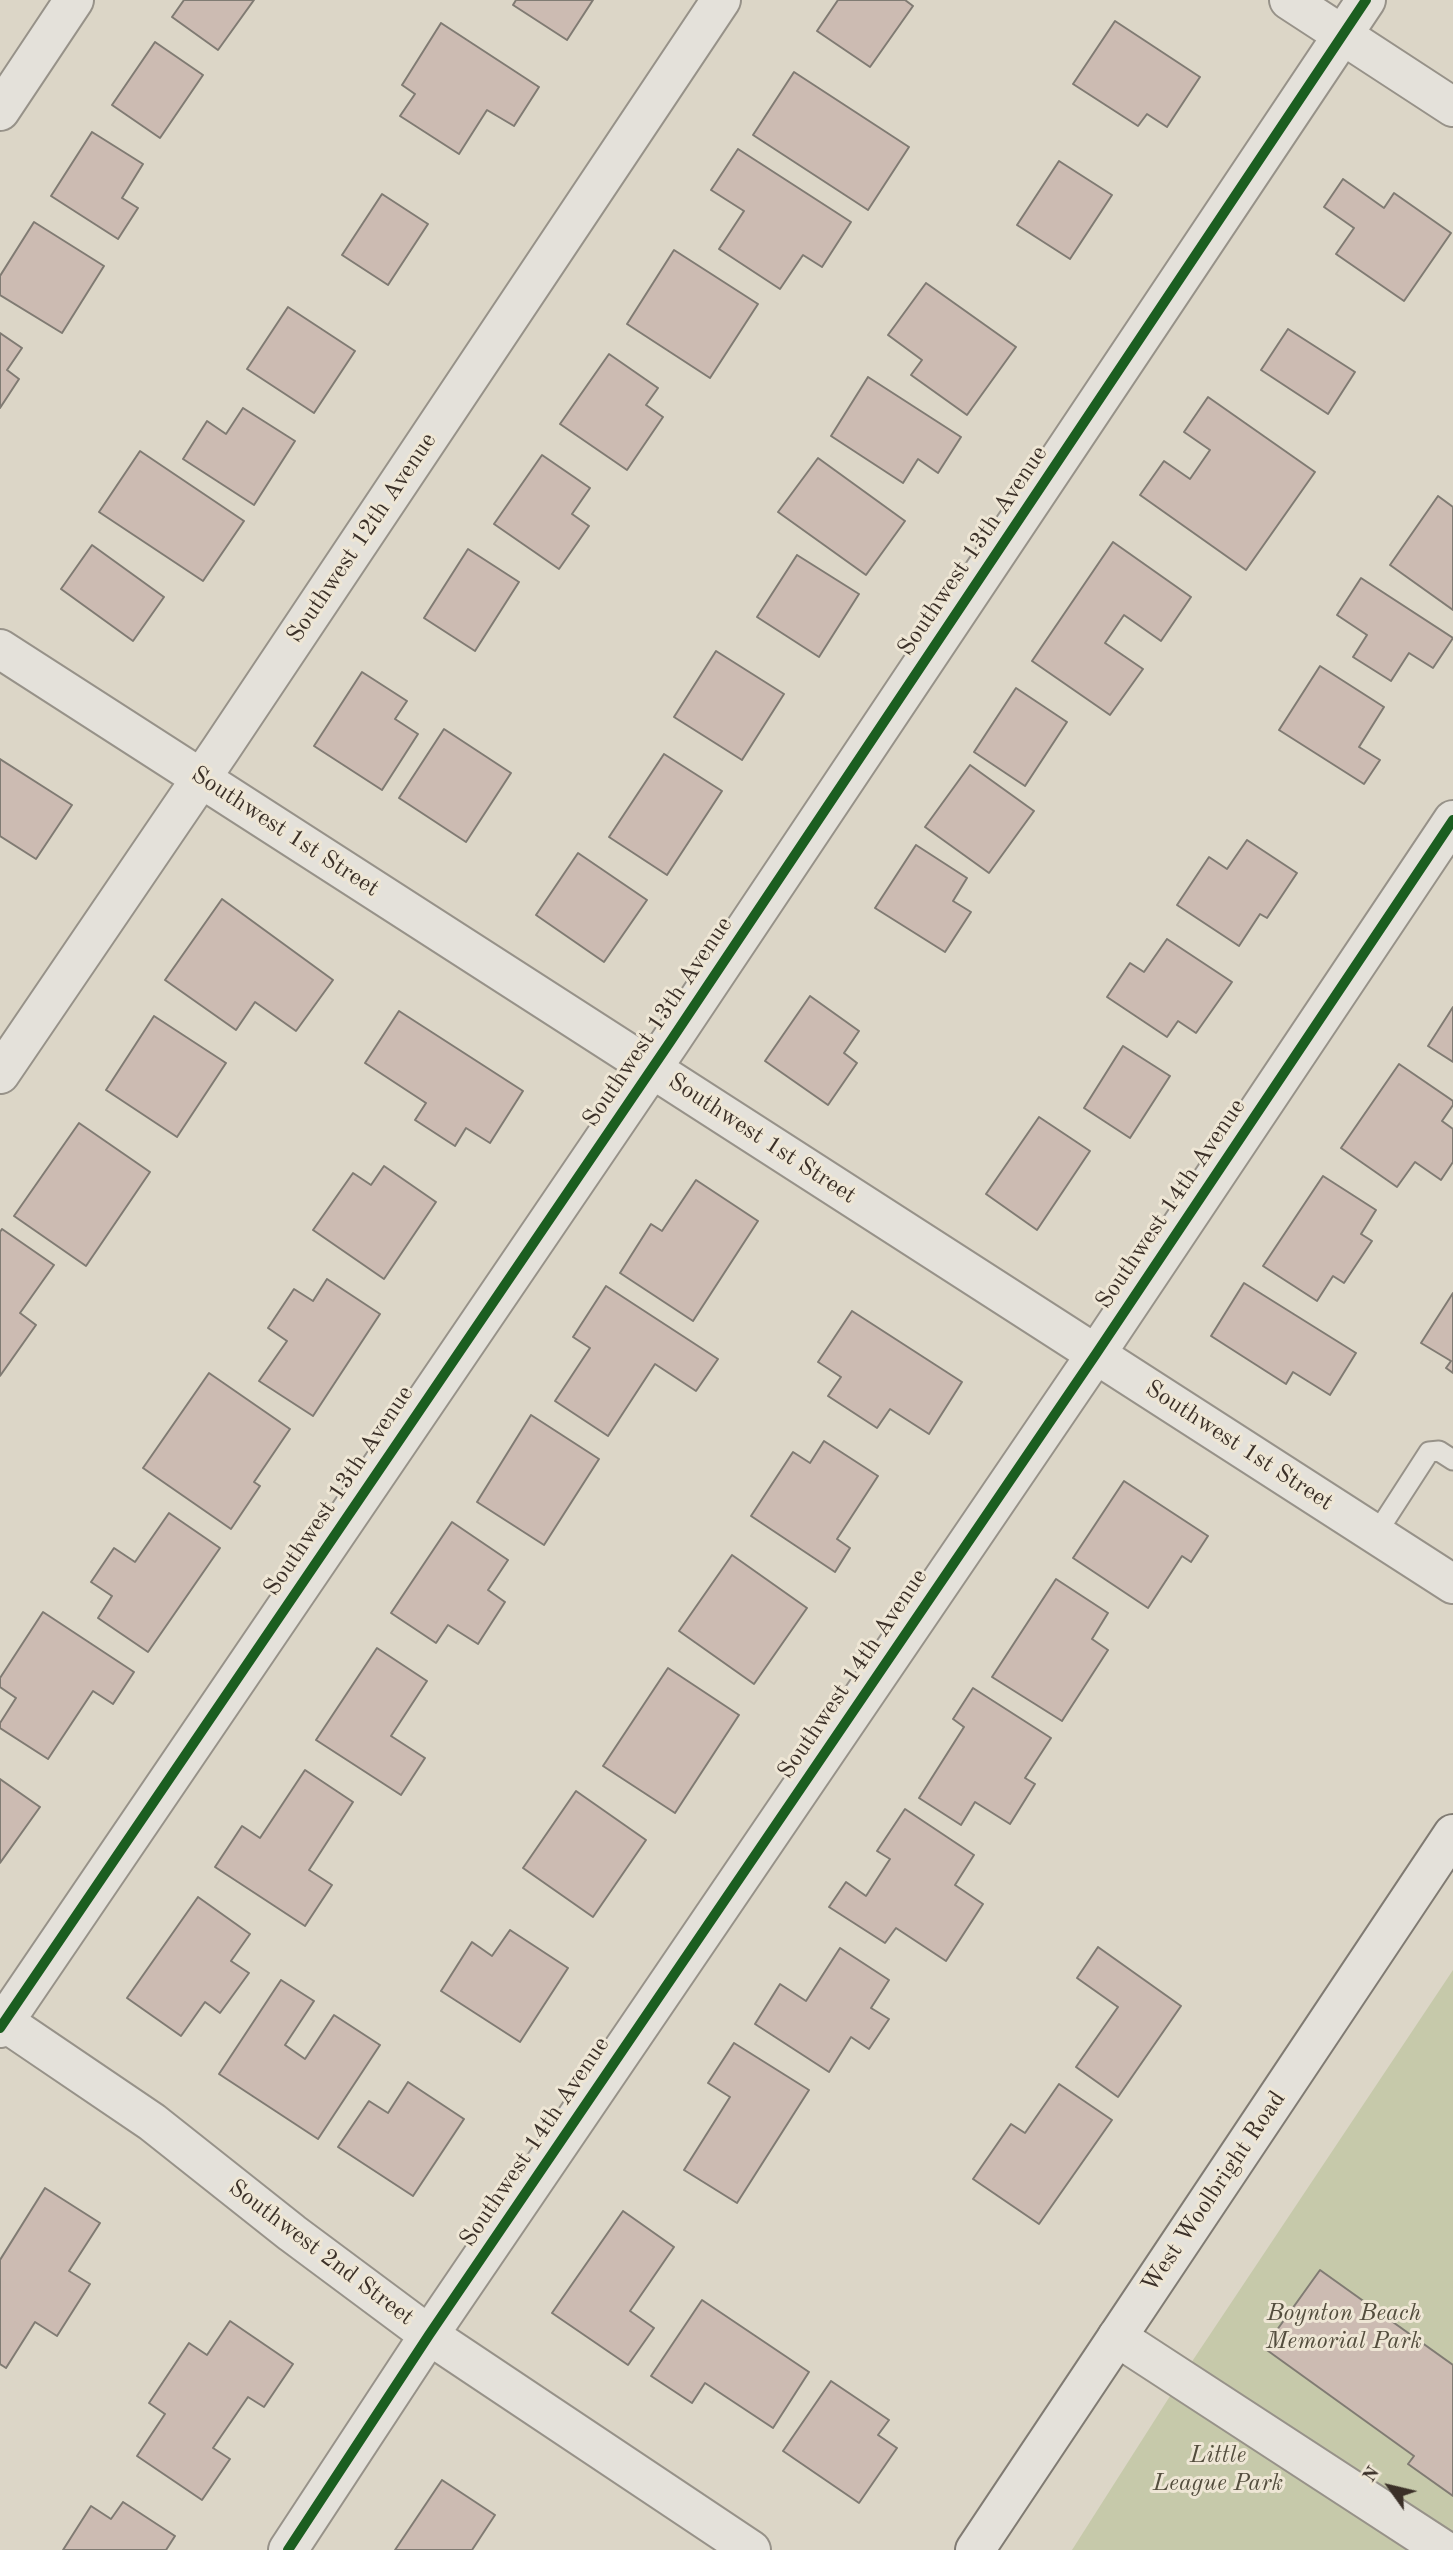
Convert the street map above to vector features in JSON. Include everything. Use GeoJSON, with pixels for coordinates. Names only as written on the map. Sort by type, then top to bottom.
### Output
{"type":"FeatureCollection","features":[{"type":"Feature","properties":{"kind":"street"},"geometry":{"type":"LineString","coordinates":[[0,111],[74,0]]}},
{"type":"Feature","properties":{"kind":"street","name":"Southwest 12th Avenue"},"geometry":{"type":"LineString","coordinates":[[0,1074],[722,0]]}},
{"type":"Feature","properties":{"kind":"street"},"geometry":{"type":"LineString","coordinates":[[1289,0],[1453,107]]}},
{"type":"Feature","properties":{"kind":"street","name":"Southwest 13th Avenue"},"geometry":{"type":"LineString","coordinates":[[1,2023],[652,1069],[1366,0]]}},
{"type":"Feature","properties":{"kind":"street","name":"Southwest 1st Street"},"geometry":{"type":"LineString","coordinates":[[0,649],[1453,1584]]}},
{"type":"Feature","properties":{"kind":"street","name":"Southwest 14th Avenue"},"geometry":{"type":"LineString","coordinates":[[288,2550],[429,2335],[1096,1354],[1453,820]]}},
{"type":"Feature","properties":{"kind":"street","name":"West Woolbright Road"},"geometry":{"type":"LineString","coordinates":[[975,2550],[1453,1834]]}},
{"type":"Feature","properties":{"kind":"street","name":"Southwest 2nd Street"},"geometry":{"type":"LineString","coordinates":[[1,2023],[152,2122],[292,2233],[429,2335],[751,2550]]}},
{"type":"Feature","properties":{"kind":"street"},"geometry":{"type":"LineString","coordinates":[[1117,2337],[1444,2550]]}},
{"type":"Feature","properties":{"kind":"lane"},"geometry":{"type":"LineString","coordinates":[[1376,1534],[1429,1452],[1439,1451],[1453,1460]]}},
{"type":"Feature","properties":{"kind":"green space","name":"Boynton Beach Memorial Park"},"geometry":{"type":"Polygon","coordinates":[[[1453,1970],[1453,2550],[1072,2550],[1193,2360],[1453,1970]]]}},
{"type":"Feature","properties":{"kind":"building"},"geometry":{"type":"Polygon","coordinates":[[[184,0],[254,0],[218,50],[172,17],[184,0]]]}},
{"type":"Feature","properties":{"kind":"building"},"geometry":{"type":"Polygon","coordinates":[[[516,0],[593,0],[567,40],[513,5],[516,0]]]}},
{"type":"Feature","properties":{"kind":"building"},"geometry":{"type":"Polygon","coordinates":[[[838,0],[905,0],[913,6],[870,67],[817,31],[838,0]]]}},
{"type":"Feature","properties":{"kind":"building"},"geometry":{"type":"Polygon","coordinates":[[[1115,21],[1200,77],[1167,127],[1147,114],[1138,126],[1073,84],[1115,21]]]}},
{"type":"Feature","properties":{"kind":"building"},"geometry":{"type":"Polygon","coordinates":[[[441,23],[539,87],[514,126],[487,110],[459,154],[400,116],[415,94],[402,85],[441,23]]]}},
{"type":"Feature","properties":{"kind":"building"},"geometry":{"type":"Polygon","coordinates":[[[155,42],[203,75],[160,138],[112,105],[155,42]]]}},
{"type":"Feature","properties":{"kind":"building"},"geometry":{"type":"Polygon","coordinates":[[[794,72],[909,147],[868,210],[753,135],[794,72]]]}},
{"type":"Feature","properties":{"kind":"building"},"geometry":{"type":"Polygon","coordinates":[[[92,132],[143,164],[122,198],[138,208],[118,239],[51,196],[92,132]]]}},
{"type":"Feature","properties":{"kind":"building"},"geometry":{"type":"Polygon","coordinates":[[[738,149],[851,222],[822,267],[803,255],[780,289],[719,249],[744,211],[711,190],[738,149]]]}},
{"type":"Feature","properties":{"kind":"building"},"geometry":{"type":"Polygon","coordinates":[[[1059,161],[1112,195],[1070,259],[1017,225],[1059,161]]]}},
{"type":"Feature","properties":{"kind":"building"},"geometry":{"type":"Polygon","coordinates":[[[1343,179],[1384,208],[1394,193],[1451,233],[1404,301],[1336,254],[1354,228],[1324,207],[1343,179]]]}},
{"type":"Feature","properties":{"kind":"building"},"geometry":{"type":"Polygon","coordinates":[[[382,194],[428,224],[388,285],[342,255],[382,194]]]}},
{"type":"Feature","properties":{"kind":"building"},"geometry":{"type":"Polygon","coordinates":[[[34,222],[104,266],[62,333],[0,295],[0,276],[34,222]]]}},
{"type":"Feature","properties":{"kind":"building"},"geometry":{"type":"Polygon","coordinates":[[[674,250],[758,304],[710,378],[627,324],[674,250]]]}},
{"type":"Feature","properties":{"kind":"building"},"geometry":{"type":"Polygon","coordinates":[[[926,283],[1016,347],[967,415],[911,375],[922,360],[888,335],[926,283]]]}},
{"type":"Feature","properties":{"kind":"building"},"geometry":{"type":"Polygon","coordinates":[[[288,307],[355,351],[314,413],[247,369],[288,307]]]}},
{"type":"Feature","properties":{"kind":"building"},"geometry":{"type":"Polygon","coordinates":[[[1288,329],[1355,372],[1328,414],[1261,370],[1288,329]]]}},
{"type":"Feature","properties":{"kind":"building"},"geometry":{"type":"Polygon","coordinates":[[[0,333],[22,348],[7,370],[19,379],[0,408],[0,333]]]}},
{"type":"Feature","properties":{"kind":"building"},"geometry":{"type":"Polygon","coordinates":[[[609,354],[658,388],[646,405],[663,417],[627,470],[560,424],[609,354]]]}},
{"type":"Feature","properties":{"kind":"building"},"geometry":{"type":"Polygon","coordinates":[[[868,377],[961,437],[938,473],[918,459],[903,483],[831,436],[868,377]]]}},
{"type":"Feature","properties":{"kind":"building"},"geometry":{"type":"Polygon","coordinates":[[[1208,397],[1315,472],[1246,570],[1140,495],[1164,461],[1190,479],[1210,450],[1184,432],[1208,397]]]}},
{"type":"Feature","properties":{"kind":"building"},"geometry":{"type":"Polygon","coordinates":[[[243,408],[295,441],[254,505],[183,459],[207,421],[226,434],[243,408]]]}},
{"type":"Feature","properties":{"kind":"building"},"geometry":{"type":"Polygon","coordinates":[[[140,451],[244,521],[203,581],[99,512],[140,451]]]}},
{"type":"Feature","properties":{"kind":"building"},"geometry":{"type":"Polygon","coordinates":[[[542,455],[590,488],[572,514],[589,526],[559,569],[494,524],[542,455]]]}},
{"type":"Feature","properties":{"kind":"building"},"geometry":{"type":"Polygon","coordinates":[[[818,458],[905,521],[866,575],[778,512],[818,458]]]}},
{"type":"Feature","properties":{"kind":"building"},"geometry":{"type":"Polygon","coordinates":[[[1438,496],[1453,507],[1453,610],[1390,565],[1438,496]]]}},
{"type":"Feature","properties":{"kind":"building"},"geometry":{"type":"Polygon","coordinates":[[[1113,542],[1191,597],[1161,641],[1124,615],[1105,643],[1143,669],[1110,715],[1032,661],[1113,542]]]}},
{"type":"Feature","properties":{"kind":"building"},"geometry":{"type":"Polygon","coordinates":[[[92,545],[164,597],[133,641],[61,589],[92,545]]]}},
{"type":"Feature","properties":{"kind":"building"},"geometry":{"type":"Polygon","coordinates":[[[468,549],[519,582],[475,651],[424,618],[468,549]]]}},
{"type":"Feature","properties":{"kind":"building"},"geometry":{"type":"Polygon","coordinates":[[[797,555],[859,594],[819,657],[757,617],[797,555]]]}},
{"type":"Feature","properties":{"kind":"building"},"geometry":{"type":"Polygon","coordinates":[[[1361,578],[1453,638],[1433,668],[1409,653],[1391,681],[1353,657],[1367,635],[1337,615],[1361,578]]]}},
{"type":"Feature","properties":{"kind":"building"},"geometry":{"type":"Polygon","coordinates":[[[716,651],[784,694],[742,760],[674,717],[716,651]]]}},
{"type":"Feature","properties":{"kind":"building"},"geometry":{"type":"Polygon","coordinates":[[[1320,666],[1384,707],[1359,747],[1380,760],[1364,784],[1279,730],[1320,666]]]}},
{"type":"Feature","properties":{"kind":"building"},"geometry":{"type":"Polygon","coordinates":[[[362,672],[407,701],[395,719],[418,734],[382,790],[314,746],[362,672]]]}},
{"type":"Feature","properties":{"kind":"building"},"geometry":{"type":"Polygon","coordinates":[[[1016,688],[1067,722],[1025,786],[974,752],[1016,688]]]}},
{"type":"Feature","properties":{"kind":"building"},"geometry":{"type":"Polygon","coordinates":[[[444,729],[511,773],[466,842],[399,798],[444,729]]]}},
{"type":"Feature","properties":{"kind":"building"},"geometry":{"type":"Polygon","coordinates":[[[664,754],[722,791],[667,875],[609,837],[664,754]]]}},
{"type":"Feature","properties":{"kind":"building"},"geometry":{"type":"Polygon","coordinates":[[[0,759],[72,805],[36,859],[0,836],[0,759]]]}},
{"type":"Feature","properties":{"kind":"building"},"geometry":{"type":"Polygon","coordinates":[[[970,765],[1034,811],[989,873],[925,827],[970,765]]]}},
{"type":"Feature","properties":{"kind":"building"},"geometry":{"type":"Polygon","coordinates":[[[1247,840],[1297,873],[1267,918],[1260,914],[1239,946],[1177,905],[1209,857],[1227,869],[1247,840]]]}},
{"type":"Feature","properties":{"kind":"building"},"geometry":{"type":"Polygon","coordinates":[[[916,845],[967,878],[953,901],[971,912],[945,952],[875,908],[916,845]]]}},
{"type":"Feature","properties":{"kind":"building"},"geometry":{"type":"Polygon","coordinates":[[[578,853],[647,900],[604,962],[536,915],[578,853]]]}},
{"type":"Feature","properties":{"kind":"building"},"geometry":{"type":"Polygon","coordinates":[[[222,899],[333,980],[296,1031],[255,1002],[236,1030],[165,980],[222,899]]]}},
{"type":"Feature","properties":{"kind":"building"},"geometry":{"type":"Polygon","coordinates":[[[1167,939],[1232,982],[1196,1033],[1178,1021],[1167,1037],[1107,997],[1130,963],[1144,972],[1167,939]]]}},
{"type":"Feature","properties":{"kind":"building"},"geometry":{"type":"Polygon","coordinates":[[[810,996],[859,1031],[844,1053],[857,1063],[828,1105],[765,1061],[810,996]]]}},
{"type":"Feature","properties":{"kind":"building"},"geometry":{"type":"Polygon","coordinates":[[[1453,1007],[1453,1062],[1428,1046],[1453,1007]]]}},
{"type":"Feature","properties":{"kind":"building"},"geometry":{"type":"Polygon","coordinates":[[[399,1011],[523,1091],[490,1143],[466,1128],[455,1146],[415,1120],[426,1103],[365,1063],[399,1011]]]}},
{"type":"Feature","properties":{"kind":"building"},"geometry":{"type":"Polygon","coordinates":[[[154,1016],[226,1063],[177,1137],[106,1090],[154,1016]]]}},
{"type":"Feature","properties":{"kind":"building"},"geometry":{"type":"Polygon","coordinates":[[[1123,1046],[1170,1076],[1130,1138],[1084,1108],[1123,1046]]]}},
{"type":"Feature","properties":{"kind":"building"},"geometry":{"type":"Polygon","coordinates":[[[1399,1064],[1453,1101],[1442,1121],[1453,1129],[1453,1162],[1441,1180],[1415,1162],[1397,1187],[1341,1148],[1399,1064]]]}},
{"type":"Feature","properties":{"kind":"building"},"geometry":{"type":"Polygon","coordinates":[[[1039,1117],[1090,1151],[1037,1230],[986,1194],[1039,1117]]]}},
{"type":"Feature","properties":{"kind":"building"},"geometry":{"type":"Polygon","coordinates":[[[79,1123],[150,1172],[86,1266],[14,1216],[79,1123]]]}},
{"type":"Feature","properties":{"kind":"building"},"geometry":{"type":"Polygon","coordinates":[[[384,1166],[436,1202],[384,1279],[313,1230],[353,1173],[371,1185],[384,1166]]]}},
{"type":"Feature","properties":{"kind":"building"},"geometry":{"type":"Polygon","coordinates":[[[1323,1176],[1376,1210],[1361,1234],[1372,1241],[1344,1283],[1333,1276],[1317,1301],[1263,1266],[1323,1176]]]}},
{"type":"Feature","properties":{"kind":"building"},"geometry":{"type":"Polygon","coordinates":[[[696,1180],[758,1221],[693,1321],[620,1273],[651,1224],[662,1231],[696,1180]]]}},
{"type":"Feature","properties":{"kind":"building"},"geometry":{"type":"Polygon","coordinates":[[[2,1229],[54,1265],[20,1313],[36,1325],[0,1376],[0,1232],[2,1229]]]}},
{"type":"Feature","properties":{"kind":"building"},"geometry":{"type":"Polygon","coordinates":[[[327,1279],[380,1314],[313,1416],[259,1381],[287,1341],[268,1328],[294,1289],[313,1301],[327,1279]]]}},
{"type":"Feature","properties":{"kind":"building"},"geometry":{"type":"Polygon","coordinates":[[[1244,1283],[1356,1353],[1330,1395],[1293,1372],[1286,1384],[1211,1336],[1244,1283]]]}},
{"type":"Feature","properties":{"kind":"building"},"geometry":{"type":"Polygon","coordinates":[[[606,1286],[718,1359],[696,1391],[655,1364],[608,1436],[555,1401],[590,1348],[573,1337],[606,1286]]]}},
{"type":"Feature","properties":{"kind":"building"},"geometry":{"type":"Polygon","coordinates":[[[1453,1293],[1453,1373],[1446,1368],[1451,1361],[1421,1343],[1453,1293]]]}},
{"type":"Feature","properties":{"kind":"building"},"geometry":{"type":"Polygon","coordinates":[[[852,1311],[962,1382],[929,1434],[890,1409],[877,1428],[828,1396],[841,1377],[818,1362],[852,1311]]]}},
{"type":"Feature","properties":{"kind":"building"},"geometry":{"type":"Polygon","coordinates":[[[209,1373],[290,1429],[254,1482],[260,1486],[231,1529],[143,1468],[209,1373]]]}},
{"type":"Feature","properties":{"kind":"building"},"geometry":{"type":"Polygon","coordinates":[[[531,1415],[599,1459],[544,1545],[477,1502],[531,1415]]]}},
{"type":"Feature","properties":{"kind":"building"},"geometry":{"type":"Polygon","coordinates":[[[824,1441],[878,1476],[837,1539],[850,1548],[835,1572],[751,1516],[793,1452],[810,1463],[824,1441]]]}},
{"type":"Feature","properties":{"kind":"building"},"geometry":{"type":"Polygon","coordinates":[[[1124,1481],[1208,1536],[1191,1562],[1182,1556],[1148,1608],[1073,1558],[1124,1481]]]}},
{"type":"Feature","properties":{"kind":"building"},"geometry":{"type":"Polygon","coordinates":[[[169,1513],[220,1548],[148,1652],[98,1618],[112,1596],[91,1582],[114,1548],[135,1562],[169,1513]]]}},
{"type":"Feature","properties":{"kind":"building"},"geometry":{"type":"Polygon","coordinates":[[[452,1522],[508,1560],[488,1590],[505,1602],[478,1644],[448,1625],[436,1643],[391,1613],[452,1522]]]}},
{"type":"Feature","properties":{"kind":"building"},"geometry":{"type":"Polygon","coordinates":[[[732,1555],[807,1608],[754,1684],[679,1631],[732,1555]]]}},
{"type":"Feature","properties":{"kind":"building"},"geometry":{"type":"Polygon","coordinates":[[[1056,1579],[1108,1613],[1092,1639],[1108,1650],[1062,1721],[992,1677],[1056,1579]]]}},
{"type":"Feature","properties":{"kind":"building"},"geometry":{"type":"Polygon","coordinates":[[[43,1612],[134,1672],[113,1704],[93,1691],[48,1759],[0,1728],[0,1723],[16,1698],[0,1687],[0,1678],[43,1612]]]}},
{"type":"Feature","properties":{"kind":"building"},"geometry":{"type":"Polygon","coordinates":[[[377,1648],[427,1681],[391,1736],[425,1758],[401,1795],[316,1740],[377,1648]]]}},
{"type":"Feature","properties":{"kind":"building"},"geometry":{"type":"Polygon","coordinates":[[[668,1668],[739,1715],[675,1813],[603,1766],[668,1668]]]}},
{"type":"Feature","properties":{"kind":"building"},"geometry":{"type":"Polygon","coordinates":[[[973,1688],[1051,1738],[1025,1778],[1035,1784],[1010,1824],[975,1802],[961,1825],[919,1798],[964,1727],[953,1719],[973,1688]]]}},
{"type":"Feature","properties":{"kind":"building"},"geometry":{"type":"Polygon","coordinates":[[[305,1770],[353,1802],[309,1870],[332,1885],[305,1926],[215,1867],[242,1826],[260,1838],[305,1770]]]}},
{"type":"Feature","properties":{"kind":"building"},"geometry":{"type":"Polygon","coordinates":[[[0,1779],[40,1807],[0,1863],[0,1779]]]}},
{"type":"Feature","properties":{"kind":"building"},"geometry":{"type":"Polygon","coordinates":[[[576,1791],[646,1840],[593,1917],[523,1868],[576,1791]]]}},
{"type":"Feature","properties":{"kind":"building"},"geometry":{"type":"Polygon","coordinates":[[[905,1809],[974,1855],[955,1885],[983,1904],[946,1961],[896,1928],[885,1943],[829,1907],[846,1882],[866,1896],[890,1859],[877,1851],[905,1809]]]}},
{"type":"Feature","properties":{"kind":"building"},"geometry":{"type":"Polygon","coordinates":[[[198,1897],[250,1934],[231,1961],[249,1973],[220,2013],[205,2002],[181,2036],[127,1998],[198,1897]]]}},
{"type":"Feature","properties":{"kind":"building"},"geometry":{"type":"Polygon","coordinates":[[[510,1930],[568,1968],[520,2042],[441,1991],[472,1942],[492,1956],[510,1930]]]}},
{"type":"Feature","properties":{"kind":"building"},"geometry":{"type":"Polygon","coordinates":[[[1098,1947],[1181,2006],[1118,2097],[1076,2067],[1118,2007],[1077,1978],[1098,1947]]]}},
{"type":"Feature","properties":{"kind":"building"},"geometry":{"type":"Polygon","coordinates":[[[840,1948],[889,1980],[871,2008],[889,2019],[869,2049],[851,2037],[829,2072],[755,2024],[780,1984],[806,2001],[840,1948]]]}},
{"type":"Feature","properties":{"kind":"building"},"geometry":{"type":"Polygon","coordinates":[[[281,1980],[314,2001],[285,2045],[305,2059],[334,2015],[380,2045],[318,2139],[219,2074],[281,1980]]]}},
{"type":"Feature","properties":{"kind":"building"},"geometry":{"type":"Polygon","coordinates":[[[734,2043],[809,2090],[737,2203],[684,2170],[730,2097],[708,2083],[734,2043]]]}},
{"type":"Feature","properties":{"kind":"building"},"geometry":{"type":"Polygon","coordinates":[[[408,2082],[464,2119],[413,2196],[338,2147],[369,2101],[388,2113],[408,2082]]]}},
{"type":"Feature","properties":{"kind":"building"},"geometry":{"type":"Polygon","coordinates":[[[1059,2084],[1112,2120],[1039,2224],[973,2179],[1011,2124],[1025,2133],[1059,2084]]]}},
{"type":"Feature","properties":{"kind":"building"},"geometry":{"type":"Polygon","coordinates":[[[45,2188],[100,2223],[69,2271],[90,2284],[57,2336],[35,2322],[6,2368],[0,2364],[0,2260],[45,2188]]]}},
{"type":"Feature","properties":{"kind":"building"},"geometry":{"type":"Polygon","coordinates":[[[623,2211],[674,2247],[630,2311],[654,2328],[628,2365],[552,2313],[623,2211]]]}},
{"type":"Feature","properties":{"kind":"building"},"geometry":{"type":"Polygon","coordinates":[[[1320,2270],[1453,2365],[1453,2496],[1408,2464],[1414,2456],[1264,2348],[1320,2270]]]}},
{"type":"Feature","properties":{"kind":"building"},"geometry":{"type":"Polygon","coordinates":[[[702,2300],[809,2372],[773,2428],[705,2383],[692,2403],[651,2376],[702,2300]]]}},
{"type":"Feature","properties":{"kind":"building"},"geometry":{"type":"Polygon","coordinates":[[[230,2321],[293,2364],[264,2407],[248,2397],[213,2448],[230,2459],[202,2500],[137,2456],[165,2414],[149,2403],[189,2343],[207,2355],[230,2321]]]}},
{"type":"Feature","properties":{"kind":"building"},"geometry":{"type":"Polygon","coordinates":[[[831,2381],[889,2420],[878,2435],[897,2448],[859,2503],[783,2451],[831,2381]]]}},
{"type":"Feature","properties":{"kind":"building"},"geometry":{"type":"Polygon","coordinates":[[[442,2480],[495,2515],[472,2550],[395,2550],[442,2480]]]}},
{"type":"Feature","properties":{"kind":"building"},"geometry":{"type":"Polygon","coordinates":[[[123,2502],[175,2536],[166,2550],[63,2550],[91,2506],[111,2519],[123,2502]]]}},
{"type":"Feature","properties":{"kind":"cycle path"},"geometry":{"type":"LineString","coordinates":[[0,2028],[670,1042],[1366,0]]}},
{"type":"Feature","properties":{"kind":"cycle path"},"geometry":{"type":"LineString","coordinates":[[288,2550],[429,2335],[1096,1354],[1453,820]]}},
{"type":"Feature","properties":{"kind":"park label","name":"Little League Park"},"geometry":{"type":"Point","coordinates":[1218,2470]}}]}
